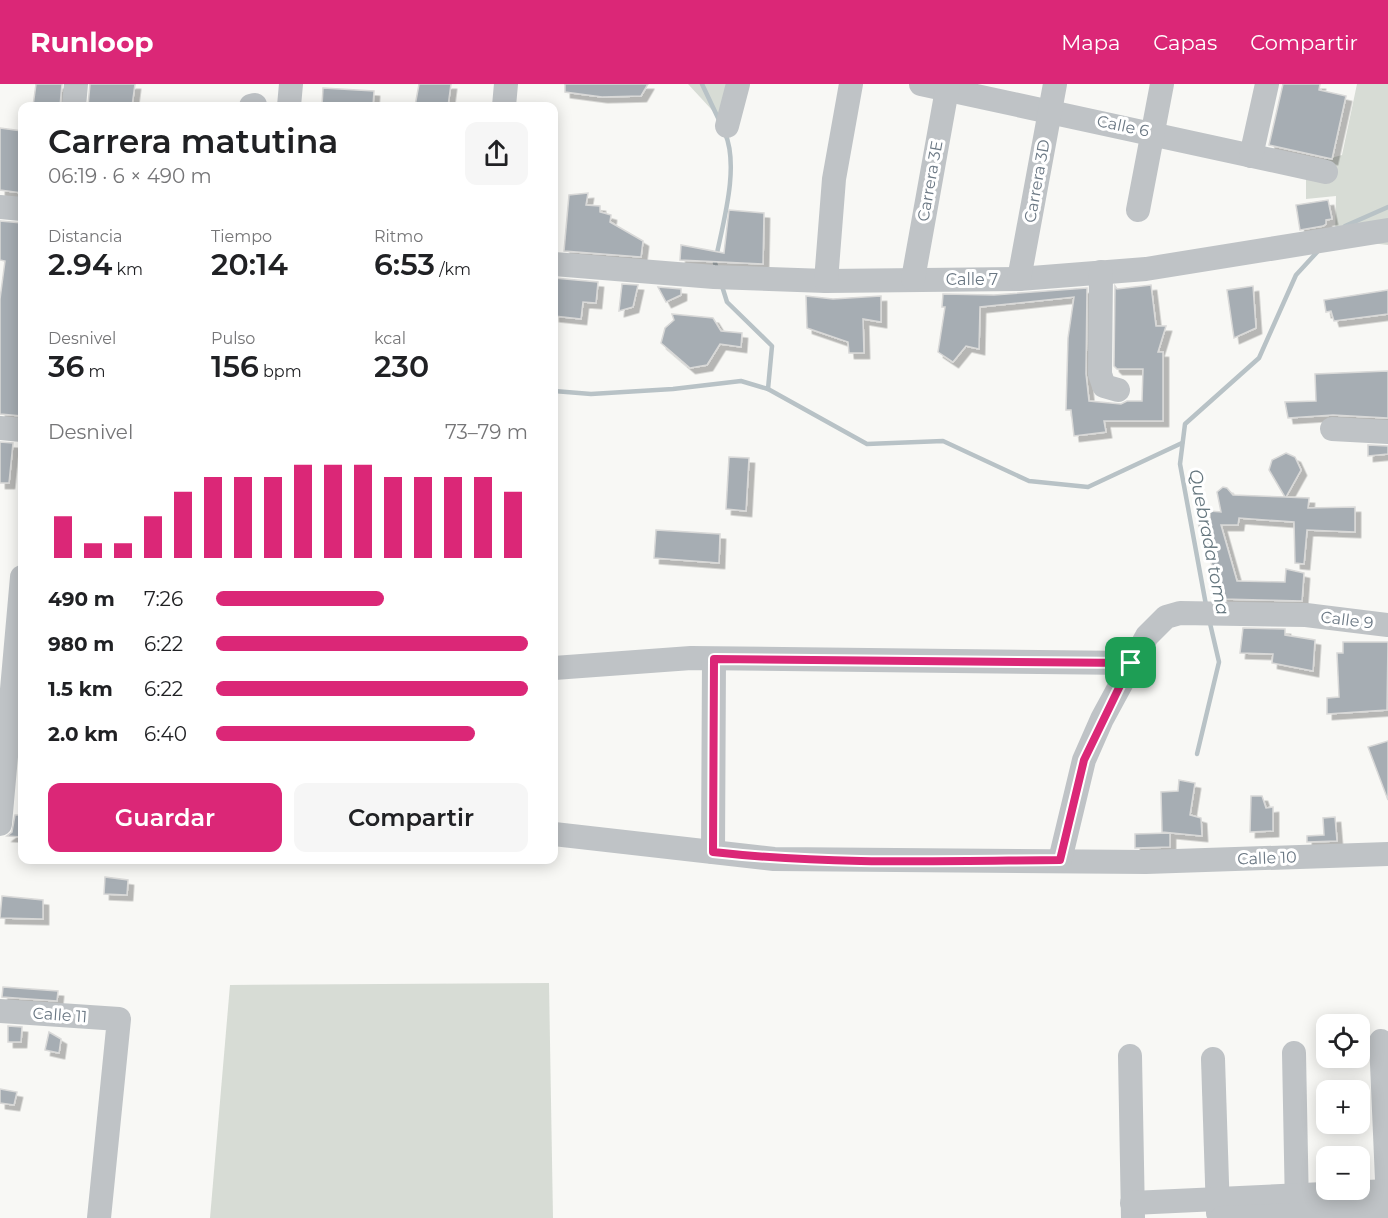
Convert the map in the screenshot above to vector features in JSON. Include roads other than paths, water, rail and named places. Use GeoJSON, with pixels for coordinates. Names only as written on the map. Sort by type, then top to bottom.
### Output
{"type":"FeatureCollection","features":[{"type":"Feature","properties":{"kind":"street"},"geometry":{"type":"LineString","coordinates":[[74,102],[76,84]]}},
{"type":"Feature","properties":{"kind":"street"},"geometry":{"type":"LineString","coordinates":[[289,102],[291,84]]}},
{"type":"Feature","properties":{"kind":"street"},"geometry":{"type":"LineString","coordinates":[[504,102],[506,84]]}},
{"type":"Feature","properties":{"kind":"street"},"geometry":{"type":"LineString","coordinates":[[727,126],[738,84]]}},
{"type":"Feature","properties":{"kind":"street"},"geometry":{"type":"LineString","coordinates":[[826,281],[834,179],[851,84]]}},
{"type":"Feature","properties":{"kind":"street","name":"Calle 6"},"geometry":{"type":"LineString","coordinates":[[921,84],[947,86],[1326,172]]}},
{"type":"Feature","properties":{"kind":"street","name":"Carrera 3D"},"geometry":{"type":"LineString","coordinates":[[1019,279],[1055,84]]}},
{"type":"Feature","properties":{"kind":"street"},"geometry":{"type":"LineString","coordinates":[[1138,210],[1162,84]]}},
{"type":"Feature","properties":{"kind":"street"},"geometry":{"type":"LineString","coordinates":[[1251,156],[1267,84]]}},
{"type":"Feature","properties":{"kind":"street","name":"Carrera 3E"},"geometry":{"type":"LineString","coordinates":[[913,279],[947,86]]}},
{"type":"Feature","properties":{"kind":"street"},"geometry":{"type":"LineString","coordinates":[[0,207],[18,209]]}},
{"type":"Feature","properties":{"kind":"street","name":"Calle 7"},"geometry":{"type":"LineString","coordinates":[[558,264],[714,277],[826,281],[1019,279],[1146,269],[1336,236],[1388,230]]}},
{"type":"Feature","properties":{"kind":"street"},"geometry":{"type":"LineString","coordinates":[[1101,272],[1100,374],[1104,386],[1118,390]]}},
{"type":"Feature","properties":{"kind":"street"},"geometry":{"type":"LineString","coordinates":[[0,428],[18,430]]}},
{"type":"Feature","properties":{"kind":"street"},"geometry":{"type":"LineString","coordinates":[[1332,429],[1388,432]]}},
{"type":"Feature","properties":{"kind":"street","name":"Calle 9"},"geometry":{"type":"LineString","coordinates":[[1060,860],[1084,760],[1131,663],[1147,636],[1166,617],[1180,613],[1306,615],[1388,625]]}},
{"type":"Feature","properties":{"kind":"street"},"geometry":{"type":"LineString","coordinates":[[0,824],[8,791],[18,638]]}},
{"type":"Feature","properties":{"kind":"street"},"geometry":{"type":"LineString","coordinates":[[713,852],[714,659]]}},
{"type":"Feature","properties":{"kind":"street"},"geometry":{"type":"LineString","coordinates":[[558,668],[714,659],[1131,663]]}},
{"type":"Feature","properties":{"kind":"street","name":"Calle 10"},"geometry":{"type":"LineString","coordinates":[[558,834],[774,859],[1146,862],[1388,854]]}},
{"type":"Feature","properties":{"kind":"street","name":"Calle 11"},"geometry":{"type":"LineString","coordinates":[[0,1011],[119,1019],[99,1218]]}},
{"type":"Feature","properties":{"kind":"street"},"geometry":{"type":"LineString","coordinates":[[1381,1041],[1388,1203]]}},
{"type":"Feature","properties":{"kind":"street"},"geometry":{"type":"LineString","coordinates":[[1294,1053],[1297,1209]]}},
{"type":"Feature","properties":{"kind":"street"},"geometry":{"type":"LineString","coordinates":[[1130,1056],[1132,1210],[1388,1211]]}},
{"type":"Feature","properties":{"kind":"street"},"geometry":{"type":"LineString","coordinates":[[1213,1059],[1219,1211]]}},
{"type":"Feature","properties":{"kind":"street"},"geometry":{"type":"LineString","coordinates":[[1297,1209],[1388,1191]]}},
{"type":"Feature","properties":{"kind":"waterway"},"geometry":{"type":"LineString","coordinates":[[702,84],[719,120]]}},
{"type":"Feature","properties":{"kind":"waterway"},"geometry":{"type":"LineString","coordinates":[[717,269],[715,263],[730,180],[731,163],[725,133]]}},
{"type":"Feature","properties":{"kind":"waterway","name":"Quebrada toma"},"geometry":{"type":"LineString","coordinates":[[1345,226],[1388,207]]}},
{"type":"Feature","properties":{"kind":"waterway","name":"Quebrada toma"},"geometry":{"type":"LineString","coordinates":[[1206,605],[1180,464],[1185,424],[1259,358],[1296,275],[1319,250]]}},
{"type":"Feature","properties":{"kind":"waterway"},"geometry":{"type":"LineString","coordinates":[[722,286],[727,302],[772,346],[768,389]]}},
{"type":"Feature","properties":{"kind":"waterway"},"geometry":{"type":"LineString","coordinates":[[558,391],[591,394],[673,389],[741,381],[768,389],[867,444],[943,441],[1029,481],[1088,487],[1182,443]]}},
{"type":"Feature","properties":{"kind":"waterway","name":"Quebrada toma"},"geometry":{"type":"LineString","coordinates":[[1197,754],[1219,662],[1209,619]]}}]}
